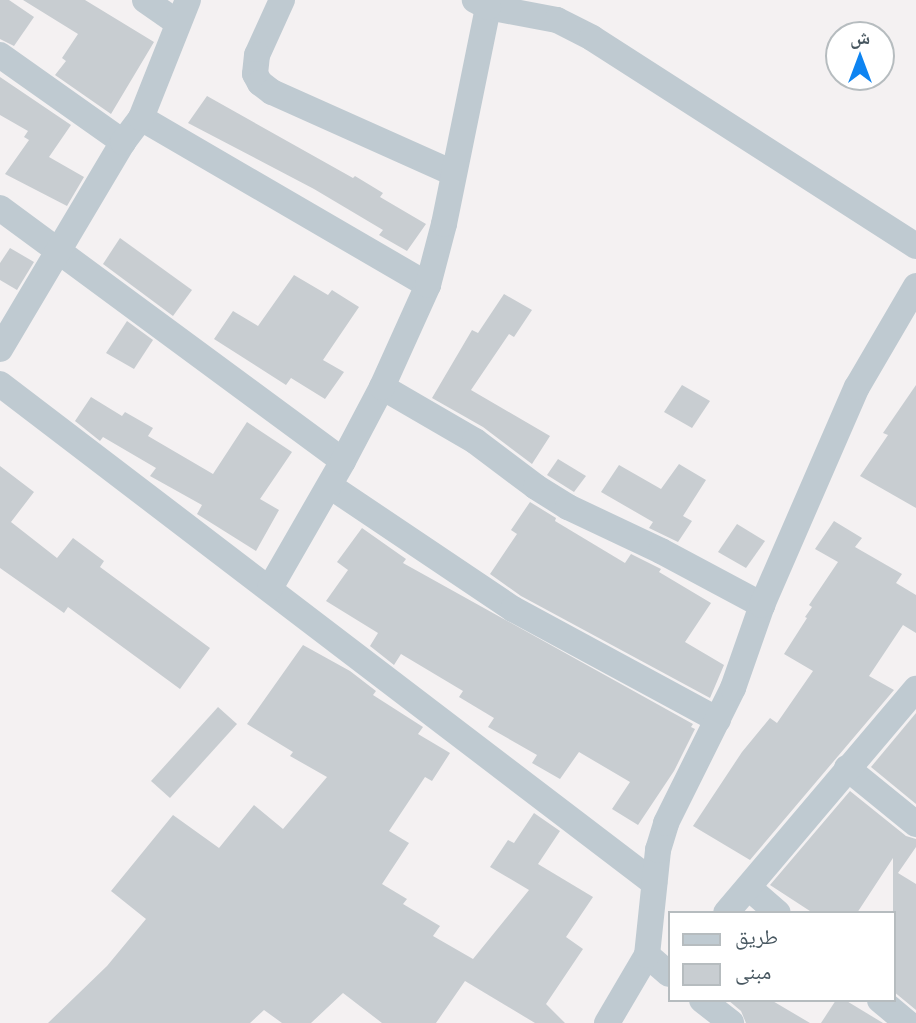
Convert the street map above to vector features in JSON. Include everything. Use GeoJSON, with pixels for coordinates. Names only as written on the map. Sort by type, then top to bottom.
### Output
{"type":"FeatureCollection","features":[{"type":"Feature","properties":{"kind":"street"},"geometry":{"type":"LineString","coordinates":[[0,349],[123,142],[141,118],[183,11],[145,0]]}},
{"type":"Feature","properties":{"kind":"street"},"geometry":{"type":"LineString","coordinates":[[282,0],[254,66],[260,83],[272,92],[453,173]]}},
{"type":"Feature","properties":{"kind":"street"},"geometry":{"type":"LineString","coordinates":[[270,588],[330,486],[382,387],[428,285],[444,224],[481,3],[557,20],[592,38],[916,246]]}},
{"type":"Feature","properties":{"kind":"street"},"geometry":{"type":"LineString","coordinates":[[0,55],[123,142]]}},
{"type":"Feature","properties":{"kind":"street"},"geometry":{"type":"LineString","coordinates":[[141,118],[428,285]]}},
{"type":"Feature","properties":{"kind":"street"},"geometry":{"type":"LineString","coordinates":[[0,208],[343,461]]}},
{"type":"Feature","properties":{"kind":"street"},"geometry":{"type":"LineString","coordinates":[[607,1023],[647,955],[658,850],[667,823],[718,720],[762,605],[857,387],[916,286]]}},
{"type":"Feature","properties":{"kind":"street"},"geometry":{"type":"LineString","coordinates":[[0,384],[654,883]]}},
{"type":"Feature","properties":{"kind":"street"},"geometry":{"type":"LineString","coordinates":[[382,387],[475,441],[536,487],[568,507],[661,551],[762,605]]}},
{"type":"Feature","properties":{"kind":"street"},"geometry":{"type":"LineString","coordinates":[[330,486],[513,609],[718,720]]}},
{"type":"Feature","properties":{"kind":"street"},"geometry":{"type":"LineString","coordinates":[[728,911],[916,689]]}},
{"type":"Feature","properties":{"kind":"street"},"geometry":{"type":"LineString","coordinates":[[847,768],[916,824]]}},
{"type":"Feature","properties":{"kind":"street"},"geometry":{"type":"LineString","coordinates":[[749,888],[776,911]]}},
{"type":"Feature","properties":{"kind":"street"},"geometry":{"type":"LineString","coordinates":[[647,955],[668,973]]}},
{"type":"Feature","properties":{"kind":"street"},"geometry":{"type":"LineString","coordinates":[[705,1002],[731,1023]]}},
{"type":"Feature","properties":{"kind":"street"},"geometry":{"type":"LineString","coordinates":[[882,1002],[907,1023]]}},
{"type":"Feature","properties":{"kind":"building"},"geometry":{"type":"Polygon","coordinates":[[[0,0],[9,0],[34,17],[14,46],[0,39],[0,0]]]}},
{"type":"Feature","properties":{"kind":"building"},"geometry":{"type":"Polygon","coordinates":[[[23,0],[85,0],[154,42],[111,114],[55,75],[66,61],[62,58],[78,34],[23,0]]]}},
{"type":"Feature","properties":{"kind":"building"},"geometry":{"type":"Polygon","coordinates":[[[0,77],[71,125],[49,157],[84,177],[67,206],[5,174],[29,140],[24,137],[28,131],[0,115],[0,77]]]}},
{"type":"Feature","properties":{"kind":"building"},"geometry":{"type":"Polygon","coordinates":[[[207,96],[353,178],[355,176],[383,193],[380,197],[426,224],[407,251],[379,235],[383,230],[314,189],[188,123],[207,96]]]}},
{"type":"Feature","properties":{"kind":"building"},"geometry":{"type":"Polygon","coordinates":[[[120,238],[192,290],[173,316],[103,264],[120,238]]]}},
{"type":"Feature","properties":{"kind":"building"},"geometry":{"type":"Polygon","coordinates":[[[10,248],[34,262],[17,290],[0,280],[0,263],[10,248]]]}},
{"type":"Feature","properties":{"kind":"building"},"geometry":{"type":"Polygon","coordinates":[[[294,275],[328,295],[332,290],[359,307],[323,360],[344,372],[325,399],[291,378],[286,385],[214,339],[233,311],[258,326],[294,275]]]}},
{"type":"Feature","properties":{"kind":"building"},"geometry":{"type":"Polygon","coordinates":[[[504,294],[532,310],[514,337],[509,334],[471,390],[550,436],[532,464],[483,427],[432,398],[472,330],[478,333],[504,294]]]}},
{"type":"Feature","properties":{"kind":"building"},"geometry":{"type":"Polygon","coordinates":[[[127,321],[153,340],[134,369],[106,353],[127,321]]]}},
{"type":"Feature","properties":{"kind":"building"},"geometry":{"type":"Polygon","coordinates":[[[682,385],[710,401],[692,428],[664,412],[682,385]]]}},
{"type":"Feature","properties":{"kind":"building"},"geometry":{"type":"Polygon","coordinates":[[[916,385],[916,508],[860,476],[888,435],[883,433],[916,385]]]}},
{"type":"Feature","properties":{"kind":"building"},"geometry":{"type":"Polygon","coordinates":[[[91,397],[122,416],[125,412],[153,428],[148,436],[213,474],[247,422],[292,452],[260,499],[279,510],[256,551],[197,514],[202,505],[150,476],[156,468],[103,437],[100,441],[75,421],[91,397]]]}},
{"type":"Feature","properties":{"kind":"building"},"geometry":{"type":"Polygon","coordinates":[[[558,459],[586,476],[574,492],[547,475],[558,459]]]}},
{"type":"Feature","properties":{"kind":"building"},"geometry":{"type":"Polygon","coordinates":[[[679,464],[706,480],[683,516],[692,521],[678,542],[649,528],[653,522],[601,492],[619,465],[661,489],[679,464]]]}},
{"type":"Feature","properties":{"kind":"building"},"geometry":{"type":"Polygon","coordinates":[[[0,466],[34,492],[11,522],[57,558],[73,538],[104,561],[100,567],[210,648],[180,689],[68,607],[64,613],[0,568],[0,466]]]}},
{"type":"Feature","properties":{"kind":"building"},"geometry":{"type":"Polygon","coordinates":[[[530,502],[556,518],[555,521],[625,563],[631,554],[661,569],[659,572],[711,603],[685,642],[724,665],[710,698],[521,596],[490,574],[517,534],[511,530],[530,502]]]}},
{"type":"Feature","properties":{"kind":"building"},"geometry":{"type":"Polygon","coordinates":[[[834,521],[862,538],[855,547],[902,574],[896,583],[916,595],[916,633],[903,625],[869,676],[894,690],[750,860],[693,826],[742,752],[770,718],[777,723],[813,671],[784,654],[807,618],[805,617],[812,607],[809,605],[838,562],[815,549],[834,521]]]}},
{"type":"Feature","properties":{"kind":"building"},"geometry":{"type":"Polygon","coordinates":[[[737,524],[765,541],[746,568],[718,552],[737,524]]]}},
{"type":"Feature","properties":{"kind":"building"},"geometry":{"type":"Polygon","coordinates":[[[362,528],[406,559],[403,563],[693,724],[691,727],[695,729],[674,771],[638,825],[612,809],[630,782],[579,752],[560,779],[532,763],[537,755],[488,727],[494,718],[459,697],[463,691],[401,654],[394,665],[370,646],[378,633],[326,601],[348,570],[337,562],[362,528]]]}},
{"type":"Feature","properties":{"kind":"building"},"geometry":{"type":"Polygon","coordinates":[[[303,645],[350,671],[376,691],[373,695],[423,727],[418,734],[450,753],[432,781],[425,777],[389,831],[409,843],[382,884],[407,899],[403,904],[440,926],[433,936],[473,959],[529,890],[490,867],[508,840],[514,843],[534,813],[560,831],[538,864],[593,897],[566,937],[583,949],[546,1004],[565,1023],[535,1023],[465,981],[436,1023],[382,1023],[343,993],[311,1023],[282,1023],[264,1010],[250,1023],[48,1023],[107,966],[146,919],[111,891],[173,815],[219,848],[254,805],[283,829],[327,777],[290,756],[293,752],[247,724],[303,645]]]}},
{"type":"Feature","properties":{"kind":"building"},"geometry":{"type":"Polygon","coordinates":[[[218,707],[237,724],[170,798],[151,781],[218,707]]]}},
{"type":"Feature","properties":{"kind":"building"},"geometry":{"type":"Polygon","coordinates":[[[916,713],[916,804],[871,767],[916,713]]]}},
{"type":"Feature","properties":{"kind":"building"},"geometry":{"type":"Polygon","coordinates":[[[850,791],[906,836],[916,839],[916,847],[898,873],[916,884],[916,1010],[895,993],[893,858],[858,911],[810,911],[770,885],[850,791]]]}},
{"type":"Feature","properties":{"kind":"building"},"geometry":{"type":"Polygon","coordinates":[[[730,1002],[774,1002],[810,1023],[746,1023],[741,1011],[730,1002]]]}},
{"type":"Feature","properties":{"kind":"building"},"geometry":{"type":"Polygon","coordinates":[[[835,1002],[848,1002],[883,1023],[821,1023],[835,1002]]]}}]}
